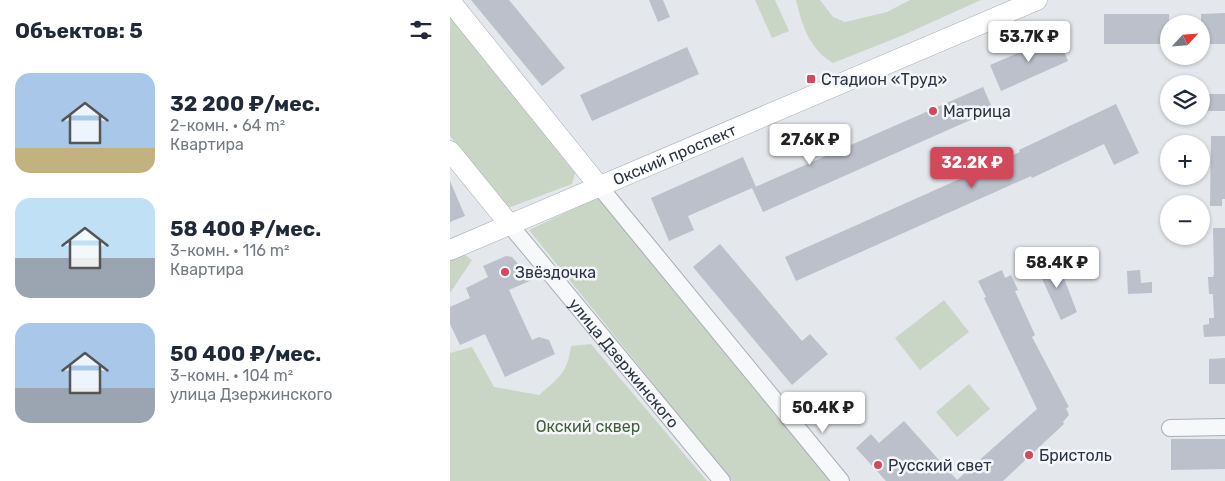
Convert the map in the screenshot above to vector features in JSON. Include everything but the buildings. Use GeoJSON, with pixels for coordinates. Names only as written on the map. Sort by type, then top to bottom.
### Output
{"type":"FeatureCollection","features":[{"type":"Feature","properties":{"kind":"main road","name":"Окский проспект"},"geometry":{"type":"LineString","coordinates":[[450,250],[1038,0]]}},
{"type":"Feature","properties":{"kind":"main road"},"geometry":{"type":"LineString","coordinates":[[450,1],[599,186]]}},
{"type":"Feature","properties":{"kind":"main road","name":"улица Дзержинского"},"geometry":{"type":"LineString","coordinates":[[450,151],[510,225]]}},
{"type":"Feature","properties":{"kind":"street"},"geometry":{"type":"LineString","coordinates":[[599,186],[841,481]]}},
{"type":"Feature","properties":{"kind":"street","name":"улица Дзержинского"},"geometry":{"type":"LineString","coordinates":[[510,225],[722,481]]}},
{"type":"Feature","properties":{"kind":"street"},"geometry":{"type":"LineString","coordinates":[[1170,428],[1225,427]]}},
{"type":"Feature","properties":{"kind":"green space"},"geometry":{"type":"Polygon","coordinates":[[[755,0],[775,0],[789,31],[772,38],[755,0]]]}},
{"type":"Feature","properties":{"kind":"green space"},"geometry":{"type":"Polygon","coordinates":[[[796,0],[820,0],[833,17],[845,22],[887,12],[910,0],[981,0],[901,36],[833,63],[812,44],[804,27],[796,0]]]}},
{"type":"Feature","properties":{"kind":"green space"},"geometry":{"type":"Polygon","coordinates":[[[450,15],[576,170],[572,184],[508,208],[450,136],[450,15]]]}},
{"type":"Feature","properties":{"kind":"green space"},"geometry":{"type":"Polygon","coordinates":[[[596,198],[612,211],[832,481],[732,481],[529,230],[596,198]]]}},
{"type":"Feature","properties":{"kind":"green space"},"geometry":{"type":"Polygon","coordinates":[[[461,252],[472,260],[450,293],[450,257],[461,252]]]}},
{"type":"Feature","properties":{"kind":"green space"},"geometry":{"type":"Polygon","coordinates":[[[944,300],[969,332],[920,370],[895,338],[944,300]]]}},
{"type":"Feature","properties":{"kind":"green space","name":"Окский сквер"},"geometry":{"type":"Polygon","coordinates":[[[591,344],[707,481],[450,481],[450,353],[472,347],[494,387],[539,395],[565,369],[571,346],[591,344]]]}},
{"type":"Feature","properties":{"kind":"green space"},"geometry":{"type":"Polygon","coordinates":[[[969,384],[990,409],[957,437],[936,412],[969,384]]]}},
{"type":"Feature","properties":{"kind":"place","name":"Стадион «Труд»"},"geometry":{"type":"Point","coordinates":[811,79]}},
{"type":"Feature","properties":{"kind":"place","name":"Матрица"},"geometry":{"type":"Point","coordinates":[933,111]}},
{"type":"Feature","properties":{"kind":"place","name":"Звёздочка"},"geometry":{"type":"Point","coordinates":[505,272]}},
{"type":"Feature","properties":{"kind":"place","name":"Бристоль"},"geometry":{"type":"Point","coordinates":[1029,455]}},
{"type":"Feature","properties":{"kind":"place","name":"Русский свет"},"geometry":{"type":"Point","coordinates":[878,465]}}]}
